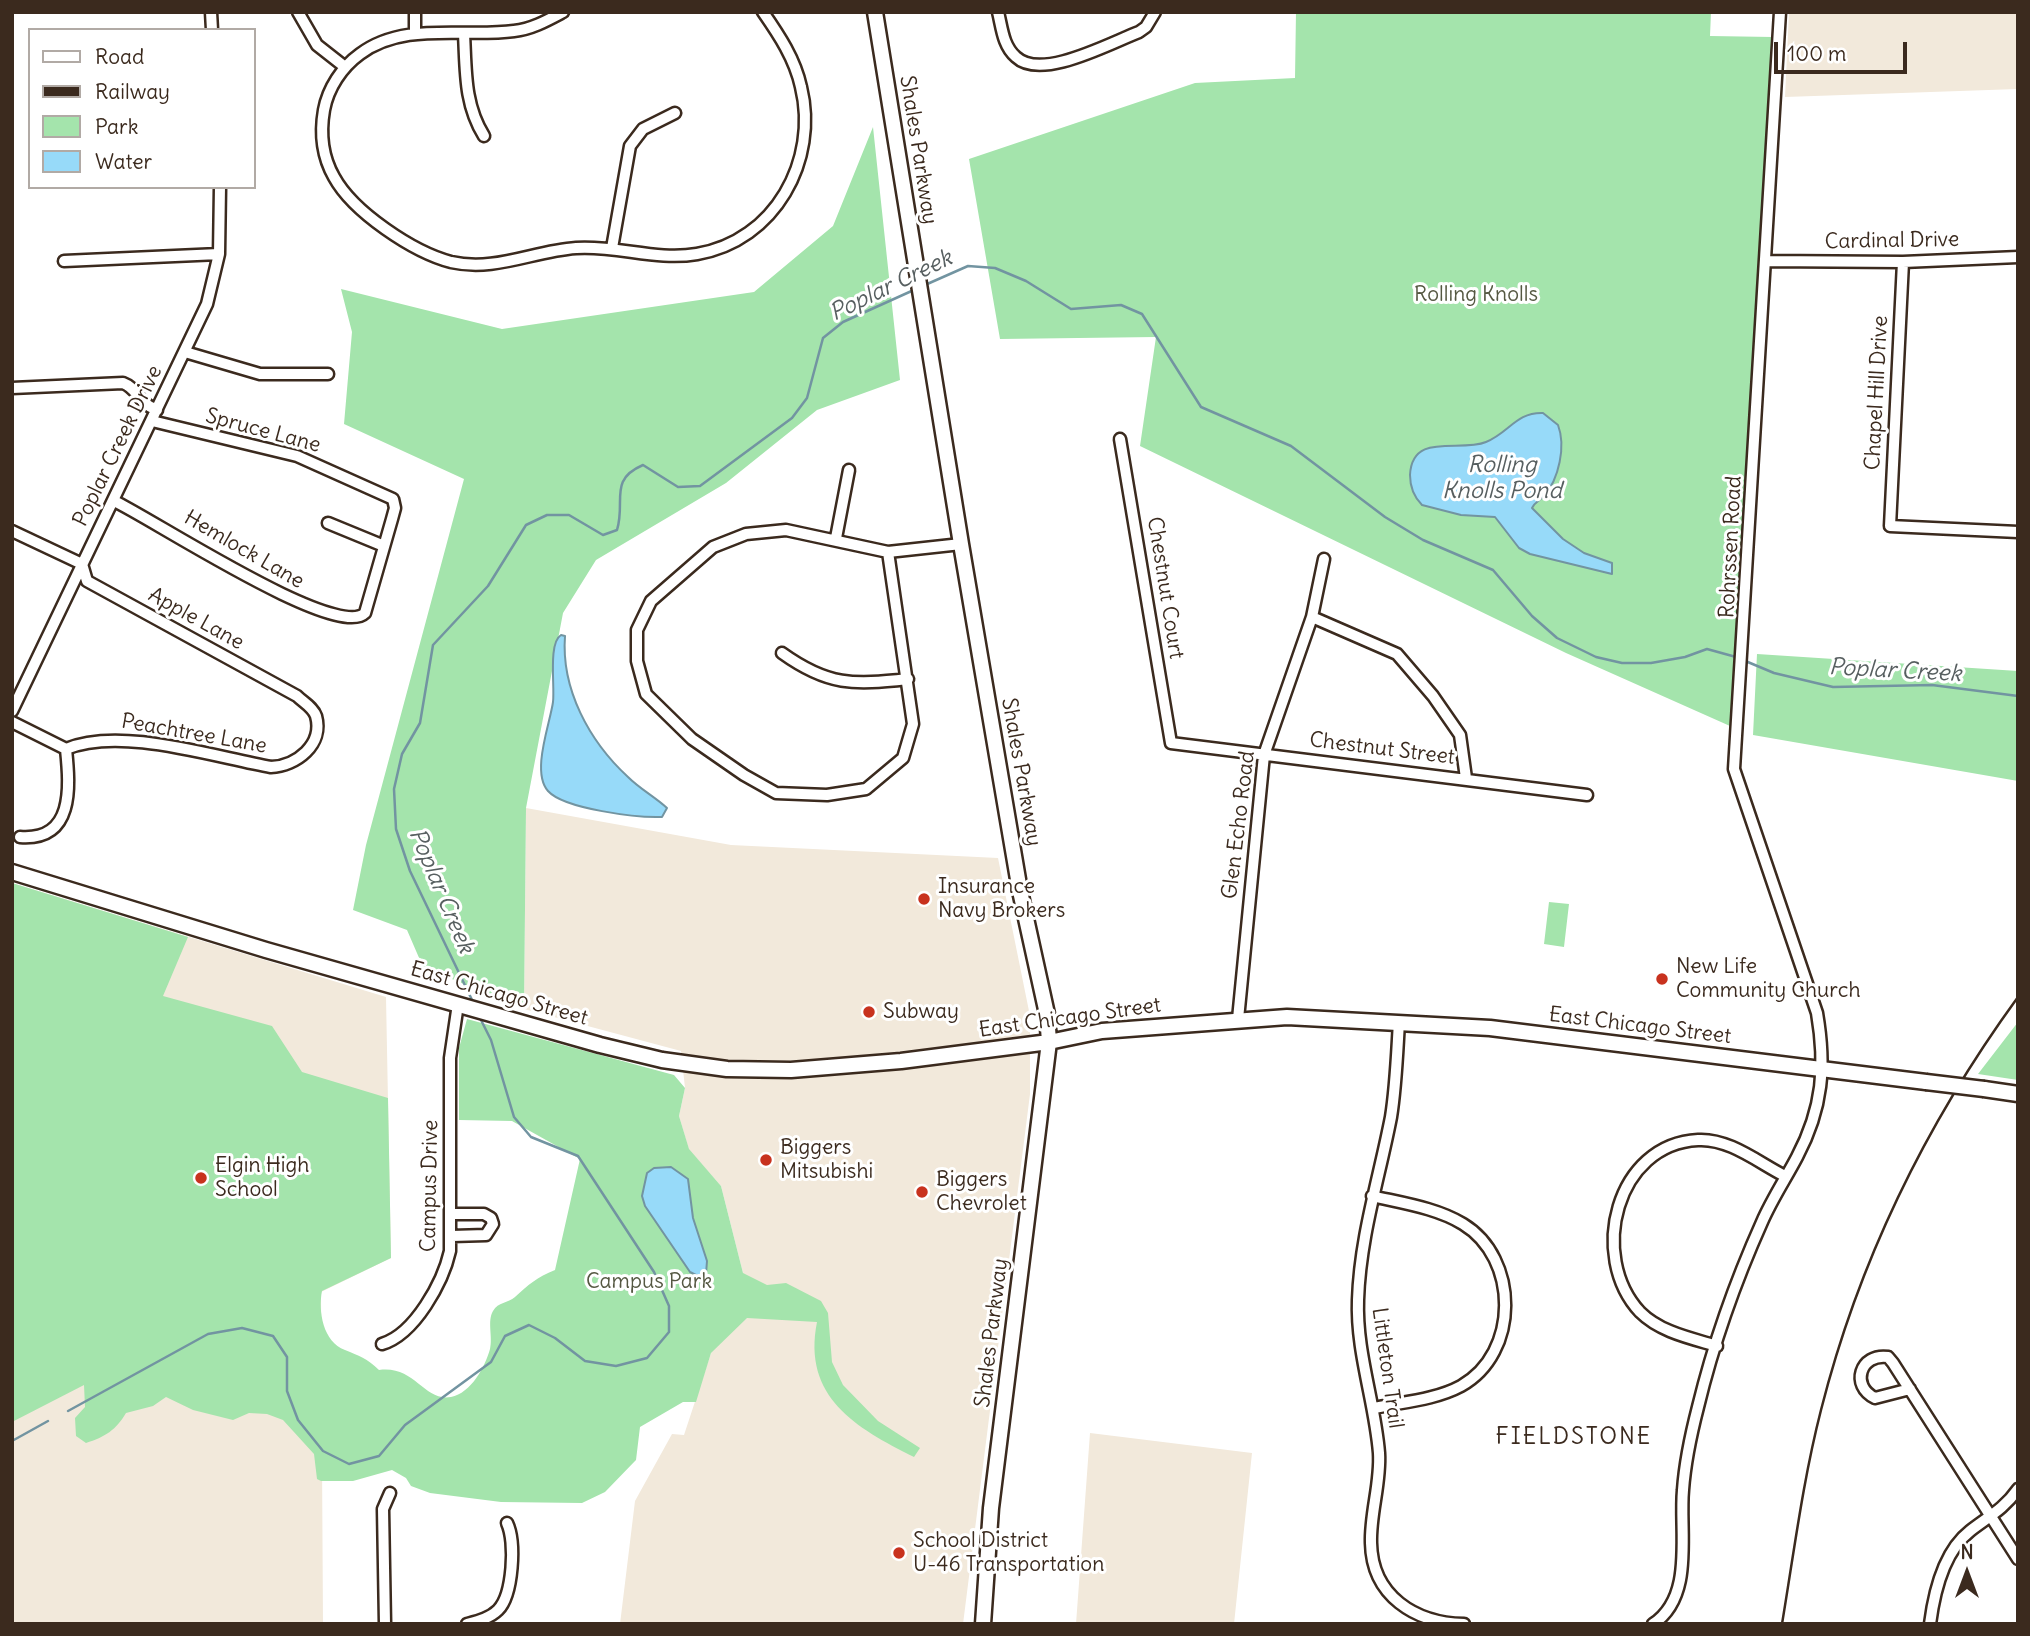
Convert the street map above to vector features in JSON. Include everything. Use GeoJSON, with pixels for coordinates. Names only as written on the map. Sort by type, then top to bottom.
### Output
{"type":"FeatureCollection","features":[{"type":"Feature","properties":{"kind":"main road","name":"Shales Parkway"},"geometry":{"type":"LineString","coordinates":[[875,12],[961,544],[1018,878],[1047,1014],[1049,1042],[991,1508],[983,1624]]}},
{"type":"Feature","properties":{"kind":"main road","name":"East Chicago Street"},"geometry":{"type":"LineString","coordinates":[[12,872],[214,935],[511,1019],[662,1060],[727,1069],[827,1068],[1049,1042],[1102,1031],[1287,1017],[1490,1028],[2018,1094]]}},
{"type":"Feature","properties":{"kind":"street"},"geometry":{"type":"LineString","coordinates":[[298,12],[317,45],[345,67]]}},
{"type":"Feature","properties":{"kind":"street"},"geometry":{"type":"LineString","coordinates":[[415,12],[415,34]]}},
{"type":"Feature","properties":{"kind":"street"},"geometry":{"type":"LineString","coordinates":[[563,12],[516,31],[415,34],[372,46],[345,67],[326,102],[322,139],[327,163],[349,197],[412,246],[450,261],[485,265],[572,248],[612,248],[646,255],[674,256],[714,250],[733,242],[757,225],[785,195],[803,152],[805,104],[796,69],[763,12]]}},
{"type":"Feature","properties":{"kind":"street"},"geometry":{"type":"LineString","coordinates":[[998,12],[1007,46],[1016,58],[1042,67],[1139,32],[1146,27],[1154,12]]}},
{"type":"Feature","properties":{"kind":"street","name":"Rohrssen Road"},"geometry":{"type":"LineString","coordinates":[[1780,12],[1745,641],[1734,768],[1817,1013],[1824,1053],[1823,1070]]}},
{"type":"Feature","properties":{"kind":"street"},"geometry":{"type":"LineString","coordinates":[[464,33],[467,96],[474,120],[484,136]]}},
{"type":"Feature","properties":{"kind":"street"},"geometry":{"type":"LineString","coordinates":[[612,248],[630,146],[643,128],[675,113]]}},
{"type":"Feature","properties":{"kind":"street","name":"Poplar Creek Drive"},"geometry":{"type":"LineString","coordinates":[[12,711],[207,304],[219,254],[220,189]]}},
{"type":"Feature","properties":{"kind":"street"},"geometry":{"type":"LineString","coordinates":[[64,261],[219,254]]}},
{"type":"Feature","properties":{"kind":"street","name":"Cardinal Drive"},"geometry":{"type":"LineString","coordinates":[[1766,261],[1903,262],[2018,257]]}},
{"type":"Feature","properties":{"kind":"street","name":"Chapel Hill Drive"},"geometry":{"type":"LineString","coordinates":[[1903,262],[1890,526],[2018,532]]}},
{"type":"Feature","properties":{"kind":"street"},"geometry":{"type":"LineString","coordinates":[[185,352],[260,374],[328,374]]}},
{"type":"Feature","properties":{"kind":"street"},"geometry":{"type":"LineString","coordinates":[[12,388],[123,383],[131,386],[141,404],[157,410]]}},
{"type":"Feature","properties":{"kind":"street","name":"Spruce Lane"},"geometry":{"type":"LineString","coordinates":[[152,421],[297,456],[388,496],[395,508],[365,613],[360,617]]}},
{"type":"Feature","properties":{"kind":"street","name":"Chestnut Court"},"geometry":{"type":"LineString","coordinates":[[1120,439],[1171,743]]}},
{"type":"Feature","properties":{"kind":"street"},"geometry":{"type":"LineString","coordinates":[[836,538],[849,470]]}},
{"type":"Feature","properties":{"kind":"street","name":"Hemlock Lane"},"geometry":{"type":"LineString","coordinates":[[114,500],[303,605],[338,615],[360,617]]}},
{"type":"Feature","properties":{"kind":"street"},"geometry":{"type":"LineString","coordinates":[[328,523],[384,546]]}},
{"type":"Feature","properties":{"kind":"street"},"geometry":{"type":"LineString","coordinates":[[888,552],[914,724],[903,758],[866,789],[827,795],[776,793],[744,775],[692,739],[646,694],[637,661],[637,630],[651,601],[713,547],[746,534],[786,530],[836,538],[888,552],[961,544]]}},
{"type":"Feature","properties":{"kind":"street","name":"Apple Lane"},"geometry":{"type":"LineString","coordinates":[[12,531],[82,564],[87,581],[297,696],[312,708],[316,715],[315,735],[309,748],[294,763]]}},
{"type":"Feature","properties":{"kind":"street","name":"Glen Echo Road"},"geometry":{"type":"LineString","coordinates":[[1238,1020],[1264,755],[1312,617],[1324,559]]}},
{"type":"Feature","properties":{"kind":"street"},"geometry":{"type":"LineString","coordinates":[[1312,617],[1397,654],[1433,696],[1460,735],[1466,778]]}},
{"type":"Feature","properties":{"kind":"street"},"geometry":{"type":"LineString","coordinates":[[782,653],[808,671],[833,681],[859,684],[908,679]]}},
{"type":"Feature","properties":{"kind":"street"},"geometry":{"type":"LineString","coordinates":[[12,722],[66,749],[67,798],[59,825],[42,836],[20,837]]}},
{"type":"Feature","properties":{"kind":"street","name":"Peachtree Lane"},"geometry":{"type":"LineString","coordinates":[[66,749],[113,739],[271,767],[294,763]]}},
{"type":"Feature","properties":{"kind":"street","name":"Chestnut Street"},"geometry":{"type":"LineString","coordinates":[[1171,743],[1587,795]]}},
{"type":"Feature","properties":{"kind":"street","name":"Campus Drive"},"geometry":{"type":"LineString","coordinates":[[382,1344],[402,1332],[438,1287],[447,1264],[452,1236],[450,1058],[458,1004]]}},
{"type":"Feature","properties":{"kind":"street","name":"Littleton Trail"},"geometry":{"type":"LineString","coordinates":[[1399,1022],[1393,1104],[1372,1196],[1358,1305],[1360,1344],[1374,1408],[1379,1455],[1371,1544],[1380,1579],[1387,1593],[1412,1613],[1433,1621],[1464,1624]]}},
{"type":"Feature","properties":{"kind":"street"},"geometry":{"type":"LineString","coordinates":[[1653,1624],[1664,1614],[1679,1585],[1686,1464],[1701,1394],[1747,1256],[1809,1132],[1823,1070]]}},
{"type":"Feature","properties":{"kind":"street"},"geometry":{"type":"LineString","coordinates":[[1717,1346],[1660,1327],[1632,1303],[1617,1272],[1613,1255],[1615,1222],[1623,1193],[1647,1158],[1679,1143],[1699,1140],[1730,1146],[1785,1177]]}},
{"type":"Feature","properties":{"kind":"street"},"geometry":{"type":"LineString","coordinates":[[1372,1196],[1450,1217],[1479,1236],[1489,1248],[1502,1273],[1506,1307],[1502,1333],[1495,1348],[1482,1368],[1463,1385],[1429,1398],[1374,1408]]}},
{"type":"Feature","properties":{"kind":"street"},"geometry":{"type":"LineString","coordinates":[[451,1214],[484,1214],[491,1218],[493,1224],[486,1235],[452,1236]]}},
{"type":"Feature","properties":{"kind":"street"},"geometry":{"type":"LineString","coordinates":[[1910,1390],[1875,1398],[1865,1393],[1861,1385],[1862,1367],[1867,1360],[1877,1355],[1888,1357],[1910,1390],[2018,1559]]}},
{"type":"Feature","properties":{"kind":"street"},"geometry":{"type":"LineString","coordinates":[[1930,1624],[1934,1594],[1949,1559],[1968,1532],[1992,1518],[2018,1489]]}},
{"type":"Feature","properties":{"kind":"street"},"geometry":{"type":"LineString","coordinates":[[385,1624],[383,1509],[390,1493]]}},
{"type":"Feature","properties":{"kind":"street"},"geometry":{"type":"LineString","coordinates":[[467,1624],[492,1615],[504,1602],[513,1545],[507,1523]]}},
{"type":"Feature","properties":{"kind":"shaded area"},"geometry":{"type":"Polygon","coordinates":[[[1789,12],[2018,12],[2018,89],[1785,97],[1789,12]]]}},
{"type":"Feature","properties":{"kind":"shaded area"},"geometry":{"type":"Polygon","coordinates":[[[526,808],[731,845],[998,858],[1030,1016],[1030,1094],[963,1624],[620,1624],[635,1501],[672,1434],[684,1435],[711,1353],[743,1273],[721,1186],[689,1150],[679,1116],[685,1088],[681,1051],[524,1009],[526,808]]]}},
{"type":"Feature","properties":{"kind":"shaded area","name":"Elgin High School"},"geometry":{"type":"Polygon","coordinates":[[[12,883],[386,997],[391,1258],[321,1292],[323,1624],[12,1624],[12,883]]]}},
{"type":"Feature","properties":{"kind":"shaded area"},"geometry":{"type":"Polygon","coordinates":[[[1090,1433],[1252,1453],[1234,1624],[1076,1624],[1090,1433]]]}},
{"type":"Feature","properties":{"kind":"green space","name":"Rolling Knolls"},"geometry":{"type":"Polygon","coordinates":[[[1296,12],[1711,12],[1710,36],[1773,37],[1730,726],[1566,653],[1140,446],[1156,337],[1000,339],[969,159],[1195,83],[1295,78],[1296,12]]]}},
{"type":"Feature","properties":{"kind":"green space"},"geometry":{"type":"Polygon","coordinates":[[[873,127],[900,380],[817,410],[726,483],[596,560],[563,613],[526,808],[524,1009],[423,967],[407,930],[353,910],[366,845],[464,479],[344,424],[352,332],[341,289],[502,329],[754,292],[833,226],[873,127]]]}},
{"type":"Feature","properties":{"kind":"green space"},"geometry":{"type":"Polygon","coordinates":[[[1757,654],[2018,671],[2018,781],[1753,735],[1757,654]]]}},
{"type":"Feature","properties":{"kind":"green space","name":"Campus Park"},"geometry":{"type":"Polygon","coordinates":[[[12,883],[188,937],[163,996],[272,1026],[302,1072],[388,1098],[391,1258],[322,1291],[324,1325],[338,1346],[367,1360],[379,1370],[402,1373],[433,1394],[442,1397],[458,1395],[471,1385],[485,1364],[490,1349],[490,1319],[495,1308],[512,1299],[538,1278],[555,1270],[580,1159],[512,1121],[459,1120],[459,1048],[467,1019],[674,1075],[685,1088],[679,1116],[689,1149],[721,1186],[743,1273],[767,1285],[786,1283],[821,1301],[828,1313],[832,1362],[843,1385],[878,1421],[920,1448],[914,1457],[872,1434],[838,1407],[826,1390],[818,1371],[814,1348],[817,1322],[747,1318],[711,1353],[696,1402],[683,1402],[640,1427],[636,1460],[605,1492],[582,1503],[501,1502],[430,1493],[411,1486],[406,1478],[392,1470],[353,1481],[321,1481],[317,1479],[314,1454],[283,1420],[267,1414],[249,1413],[233,1420],[193,1410],[166,1397],[153,1406],[126,1413],[109,1432],[86,1443],[76,1436],[75,1418],[85,1407],[84,1385],[12,1422],[12,883]]]}},
{"type":"Feature","properties":{"kind":"green space"},"geometry":{"type":"Polygon","coordinates":[[[1549,902],[1569,904],[1564,947],[1544,944],[1549,902]]]}},
{"type":"Feature","properties":{"kind":"green space"},"geometry":{"type":"Polygon","coordinates":[[[2018,1022],[2018,1080],[1978,1074],[2018,1022]]]}},
{"type":"Feature","properties":{"kind":"water","name":"Rolling Knolls Pond"},"geometry":{"type":"Polygon","coordinates":[[[1543,413],[1558,425],[1560,462],[1554,481],[1532,508],[1563,539],[1584,553],[1612,563],[1612,574],[1530,554],[1519,548],[1495,517],[1461,515],[1422,505],[1413,491],[1410,475],[1413,461],[1419,453],[1439,446],[1486,442],[1519,419],[1543,413]]]}},
{"type":"Feature","properties":{"kind":"water"},"geometry":{"type":"Polygon","coordinates":[[[561,635],[565,636],[568,675],[580,713],[614,763],[667,808],[662,817],[620,814],[569,803],[548,791],[543,783],[541,760],[553,702],[553,655],[561,635]]]}},
{"type":"Feature","properties":{"kind":"water"},"geometry":{"type":"Polygon","coordinates":[[[671,1167],[688,1179],[693,1218],[707,1261],[706,1274],[702,1278],[690,1272],[645,1206],[642,1196],[647,1173],[654,1168],[671,1167]]]}},
{"type":"Feature","properties":{"kind":"waterway","name":"Poplar Creek"},"geometry":{"type":"LineString","coordinates":[[925,285],[968,266],[995,268],[1026,281],[1071,309],[1121,305],[1142,314],[1201,407],[1291,446],[1385,517],[1423,540],[1493,570],[1532,616],[1557,638],[1596,657],[1622,663],[1651,663],[1685,657],[1707,649],[1736,657]]}},
{"type":"Feature","properties":{"kind":"waterway","name":"Poplar Creek"},"geometry":{"type":"LineString","coordinates":[[473,1002],[410,871],[396,829],[394,789],[402,754],[420,723],[433,645],[488,586],[526,525],[547,515],[569,515],[603,535],[617,530],[620,492],[625,477],[643,465],[678,487],[700,486],[792,418],[807,398],[823,338],[843,322],[916,289]]}},
{"type":"Feature","properties":{"kind":"waterway","name":"Poplar Creek"},"geometry":{"type":"LineString","coordinates":[[1743,660],[1774,673],[1833,687],[1932,685],[2018,696]]}},
{"type":"Feature","properties":{"kind":"waterway","name":"Poplar Creek"},"geometry":{"type":"LineString","coordinates":[[68,1411],[208,1334],[242,1328],[273,1336],[287,1357],[287,1391],[298,1420],[323,1451],[349,1464],[379,1456],[405,1425],[491,1362],[505,1336],[529,1325],[555,1338],[585,1361],[616,1366],[647,1358],[669,1332],[669,1306],[654,1272],[578,1156],[531,1137],[514,1117],[491,1040],[480,1018]]}},
{"type":"Feature","properties":{"kind":"waterway","name":"Poplar Creek"},"geometry":{"type":"LineString","coordinates":[[12,1441],[48,1421]]}},
{"type":"Feature","properties":{"kind":"railway"},"geometry":{"type":"LineString","coordinates":[[1782,1624],[1815,1436],[1855,1300],[1876,1246],[1926,1143],[1954,1093],[2018,997]]}},
{"type":"Feature","properties":{"kind":"place","name":"Insurance Navy Brokers"},"geometry":{"type":"Point","coordinates":[924,899]}},
{"type":"Feature","properties":{"kind":"place","name":"New Life Community Church"},"geometry":{"type":"Point","coordinates":[1662,979]}},
{"type":"Feature","properties":{"kind":"place","name":"Subway"},"geometry":{"type":"Point","coordinates":[869,1012]}},
{"type":"Feature","properties":{"kind":"place","name":"Biggers Mitsubishi"},"geometry":{"type":"Point","coordinates":[766,1160]}},
{"type":"Feature","properties":{"kind":"place","name":"Elgin High School"},"geometry":{"type":"Point","coordinates":[201,1178]}},
{"type":"Feature","properties":{"kind":"place","name":"Biggers Chevrolet"},"geometry":{"type":"Point","coordinates":[922,1192]}},
{"type":"Feature","properties":{"kind":"place","name":"School District U-46 Transportation"},"geometry":{"type":"Point","coordinates":[899,1553]}},
{"type":"Feature","properties":{"kind":"district","name":"FIELDSTONE"},"geometry":{"type":"Point","coordinates":[1574,1437]}}]}
